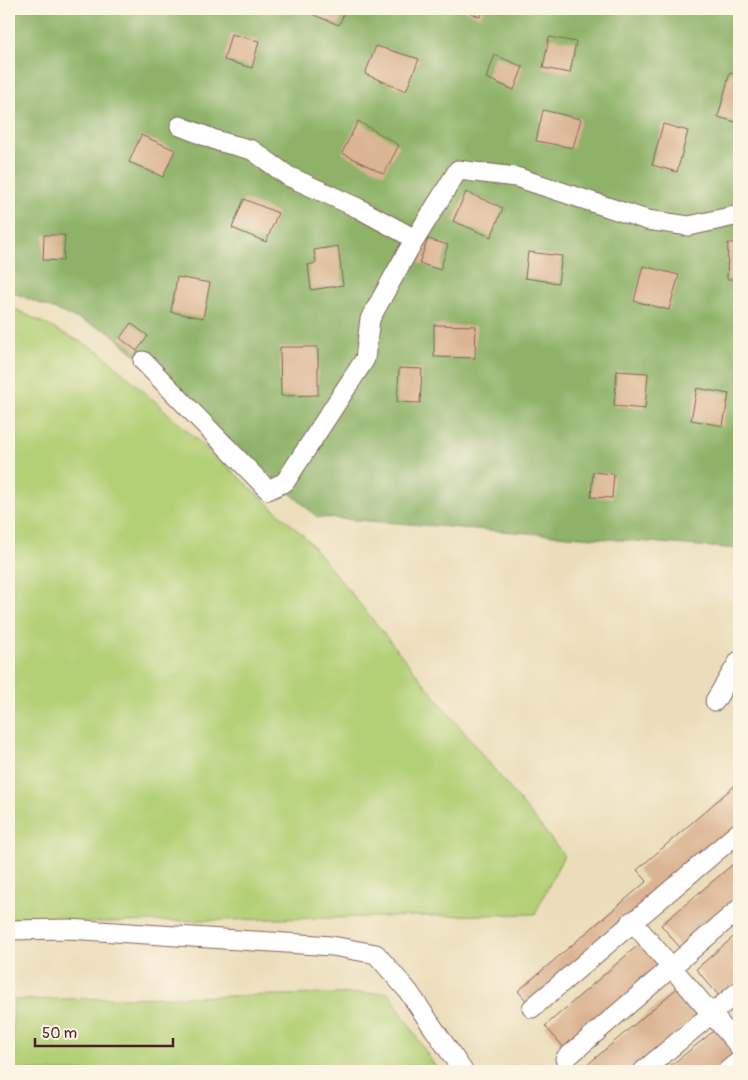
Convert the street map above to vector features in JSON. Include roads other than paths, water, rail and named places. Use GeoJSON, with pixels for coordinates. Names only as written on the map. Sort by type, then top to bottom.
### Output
{"type":"FeatureCollection","features":[{"type":"Feature","properties":{"kind":"street"},"geometry":{"type":"LineString","coordinates":[[180,126],[218,141],[252,150],[288,176],[358,208],[415,239]]}},
{"type":"Feature","properties":{"kind":"street"},"geometry":{"type":"LineString","coordinates":[[142,361],[268,490],[285,482],[365,359],[370,319],[415,239],[458,170],[516,176],[647,220],[689,226],[739,215]]}},
{"type":"Feature","properties":{"kind":"street"},"geometry":{"type":"LineString","coordinates":[[715,701],[739,661]]}},
{"type":"Feature","properties":{"kind":"street"},"geometry":{"type":"LineString","coordinates":[[532,1008],[632,921],[739,832]]}},
{"type":"Feature","properties":{"kind":"street"},"geometry":{"type":"LineString","coordinates":[[565,1059],[739,909]]}},
{"type":"Feature","properties":{"kind":"street"},"geometry":{"type":"LineString","coordinates":[[632,921],[739,1046]]}},
{"type":"Feature","properties":{"kind":"street"},"geometry":{"type":"LineString","coordinates":[[9,930],[78,929],[332,946],[376,954],[408,991],[462,1071]]}},
{"type":"Feature","properties":{"kind":"street"},"geometry":{"type":"LineString","coordinates":[[644,1071],[739,991]]}},
{"type":"Feature","properties":{"kind":"street"},"geometry":{"type":"LineString","coordinates":[[727,1071],[739,1061]]}}]}
